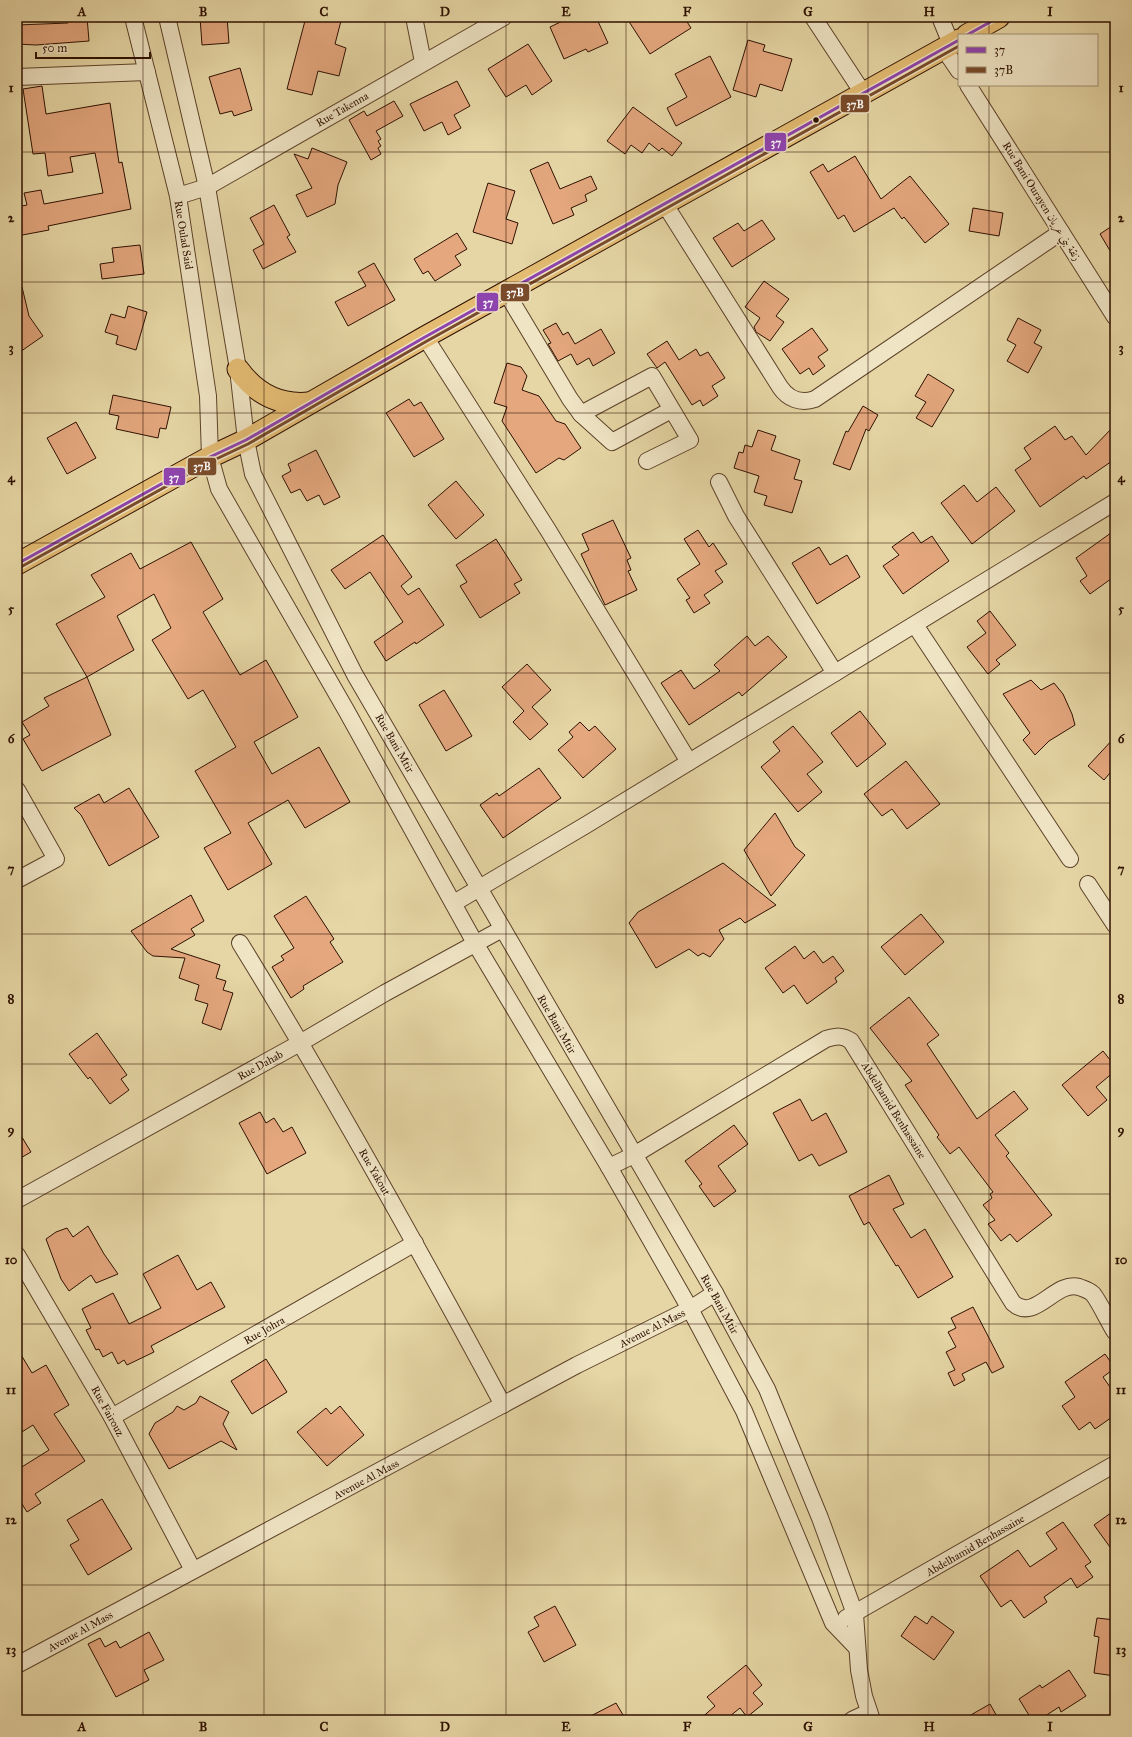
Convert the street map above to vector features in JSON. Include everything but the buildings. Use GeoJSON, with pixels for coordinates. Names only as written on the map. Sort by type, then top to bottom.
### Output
{"type":"FeatureCollection","features":[{"type":"Feature","properties":{"kind":"main road"},"geometry":{"type":"LineString","coordinates":[[969,34],[999,17]]}},
{"type":"Feature","properties":{"kind":"main road"},"geometry":{"type":"LineString","coordinates":[[17,564],[210,457],[246,440],[425,337],[955,42]]}},
{"type":"Feature","properties":{"kind":"main road"},"geometry":{"type":"LineString","coordinates":[[238,369],[251,385],[269,397],[296,405],[309,403]]}},
{"type":"Feature","properties":{"kind":"street","name":"Rue Oulad Said"},"geometry":{"type":"LineString","coordinates":[[134,17],[178,196],[208,396],[210,457]]}},
{"type":"Feature","properties":{"kind":"street"},"geometry":{"type":"LineString","coordinates":[[167,17],[207,186],[238,369],[246,440]]}},
{"type":"Feature","properties":{"kind":"street"},"geometry":{"type":"LineString","coordinates":[[414,17],[423,62]]}},
{"type":"Feature","properties":{"kind":"street","name":"Rue Takenna"},"geometry":{"type":"LineString","coordinates":[[178,196],[207,186],[504,17]]}},
{"type":"Feature","properties":{"kind":"street"},"geometry":{"type":"LineString","coordinates":[[813,17],[863,93]]}},
{"type":"Feature","properties":{"kind":"street"},"geometry":{"type":"LineString","coordinates":[[940,17],[955,42],[958,64]]}},
{"type":"Feature","properties":{"kind":"street"},"geometry":{"type":"LineString","coordinates":[[17,77],[147,72]]}},
{"type":"Feature","properties":{"kind":"street","name":"Rue Bani Ourayen زنقة بني عريان"},"geometry":{"type":"LineString","coordinates":[[969,86],[1115,317]]}},
{"type":"Feature","properties":{"kind":"street"},"geometry":{"type":"LineString","coordinates":[[664,203],[784,393],[801,401],[815,399],[1061,232]]}},
{"type":"Feature","properties":{"kind":"street"},"geometry":{"type":"LineString","coordinates":[[506,292],[570,399],[581,414],[612,442],[671,410]]}},
{"type":"Feature","properties":{"kind":"street"},"geometry":{"type":"LineString","coordinates":[[425,337],[548,530],[689,762]]}},
{"type":"Feature","properties":{"kind":"street"},"geometry":{"type":"LineString","coordinates":[[581,414],[652,376],[690,440],[647,462]]}},
{"type":"Feature","properties":{"kind":"street","name":"Rue Bani Mtir"},"geometry":{"type":"LineString","coordinates":[[246,440],[253,474],[355,675],[715,1293],[767,1389],[820,1518],[856,1614],[857,1648],[860,1675],[871,1716]]}},
{"type":"Feature","properties":{"kind":"street"},"geometry":{"type":"LineString","coordinates":[[210,457],[219,489],[475,943],[609,1167],[690,1309],[744,1411],[833,1624],[857,1648]]}},
{"type":"Feature","properties":{"kind":"street"},"geometry":{"type":"LineString","coordinates":[[719,482],[736,516],[835,673]]}},
{"type":"Feature","properties":{"kind":"street"},"geometry":{"type":"LineString","coordinates":[[454,904],[1115,502]]}},
{"type":"Feature","properties":{"kind":"street"},"geometry":{"type":"LineString","coordinates":[[915,624],[1070,859]]}},
{"type":"Feature","properties":{"kind":"street"},"geometry":{"type":"LineString","coordinates":[[17,790],[56,859],[17,880]]}},
{"type":"Feature","properties":{"kind":"street"},"geometry":{"type":"LineString","coordinates":[[1088,884],[1115,925]]}},
{"type":"Feature","properties":{"kind":"street","name":"Rue Dahab"},"geometry":{"type":"LineString","coordinates":[[17,1200],[300,1043],[384,993],[502,929]]}},
{"type":"Feature","properties":{"kind":"street","name":"Rue Yakout"},"geometry":{"type":"LineString","coordinates":[[240,943],[300,1043],[415,1243],[503,1405]]}},
{"type":"Feature","properties":{"kind":"street","name":"Abdelhamid Benhassaine"},"geometry":{"type":"LineString","coordinates":[[609,1167],[634,1155],[826,1039],[843,1036],[851,1041],[1013,1304],[1022,1309],[1032,1308],[1062,1288],[1076,1286],[1093,1294],[1115,1332]]}},
{"type":"Feature","properties":{"kind":"street","name":"Rue Johra"},"geometry":{"type":"LineString","coordinates":[[112,1417],[415,1243]]}},
{"type":"Feature","properties":{"kind":"street","name":"Rue Fairouz"},"geometry":{"type":"LineString","coordinates":[[17,1255],[112,1417],[194,1570]]}},
{"type":"Feature","properties":{"kind":"street","name":"Avenue Al Mass"},"geometry":{"type":"LineString","coordinates":[[17,1665],[577,1365],[690,1309],[715,1293]]}},
{"type":"Feature","properties":{"kind":"street","name":"Abdelhamid Benhassaine"},"geometry":{"type":"LineString","coordinates":[[833,1624],[856,1614],[1115,1464]]}},
{"type":"Feature","properties":{"kind":"street"},"geometry":{"type":"LineString","coordinates":[[852,1720],[871,1716]]}},
{"type":"Feature","properties":{"kind":"transit line","name":"37"},"geometry":{"type":"LineString","coordinates":[[969,34],[999,17]]}},
{"type":"Feature","properties":{"kind":"transit line","name":"37"},"geometry":{"type":"LineString","coordinates":[[17,564],[210,457],[246,440],[425,337],[958,41]]}},
{"type":"Feature","properties":{"kind":"transit line","name":"37B"},"geometry":{"type":"LineString","coordinates":[[19,568],[212,461],[248,444],[427,341],[958,47]]}}]}
